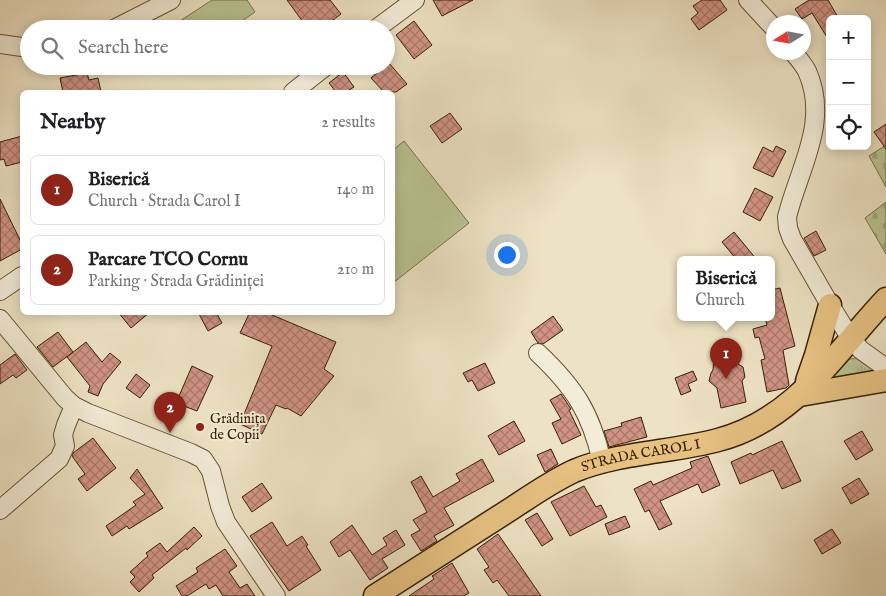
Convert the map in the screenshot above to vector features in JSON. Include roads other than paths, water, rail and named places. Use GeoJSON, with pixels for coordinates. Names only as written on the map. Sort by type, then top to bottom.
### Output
{"type":"FeatureCollection","features":[{"type":"Feature","properties":{"kind":"main road","name":"STRADA CAROL I"},"geometry":{"type":"LineString","coordinates":[[375,596],[553,482],[585,467],[732,436],[772,416],[800,396],[886,298]]}},
{"type":"Feature","properties":{"kind":"main road"},"geometry":{"type":"LineString","coordinates":[[800,396],[812,369],[830,305]]}},
{"type":"Feature","properties":{"kind":"main road"},"geometry":{"type":"LineString","coordinates":[[800,396],[886,380]]}},
{"type":"Feature","properties":{"kind":"street"},"geometry":{"type":"LineString","coordinates":[[132,20],[171,0]]}},
{"type":"Feature","properties":{"kind":"street"},"geometry":{"type":"LineString","coordinates":[[388,20],[415,0]]}},
{"type":"Feature","properties":{"kind":"street"},"geometry":{"type":"LineString","coordinates":[[748,0],[766,19]]}},
{"type":"Feature","properties":{"kind":"street"},"geometry":{"type":"LineString","coordinates":[[0,44],[20,47]]}},
{"type":"Feature","properties":{"kind":"street"},"geometry":{"type":"LineString","coordinates":[[799,60],[806,70],[814,94],[816,116],[813,136],[787,217],[788,228],[792,240],[830,305],[860,350],[886,368]]}},
{"type":"Feature","properties":{"kind":"street"},"geometry":{"type":"LineString","coordinates":[[296,90],[315,75]]}},
{"type":"Feature","properties":{"kind":"street"},"geometry":{"type":"LineString","coordinates":[[0,291],[20,277]]}},
{"type":"Feature","properties":{"kind":"street"},"geometry":{"type":"LineString","coordinates":[[0,319],[65,398],[74,406],[128,430],[203,459],[211,471],[226,522],[276,596]]}},
{"type":"Feature","properties":{"kind":"street"},"geometry":{"type":"LineString","coordinates":[[538,353],[561,374],[578,398],[592,425],[602,462]]}},
{"type":"Feature","properties":{"kind":"street"},"geometry":{"type":"LineString","coordinates":[[0,510],[59,459],[65,446],[63,436],[74,406]]}},
{"type":"Feature","properties":{"kind":"place","name":"Biserică"},"geometry":{"type":"Point","coordinates":[726,379]}},
{"type":"Feature","properties":{"kind":"place","name":"Grădinița de Copii"},"geometry":{"type":"Point","coordinates":[200,427]}},
{"type":"Feature","properties":{"kind":"place","name":"Parcare TCO Cornu"},"geometry":{"type":"Point","coordinates":[170,433]}}]}
